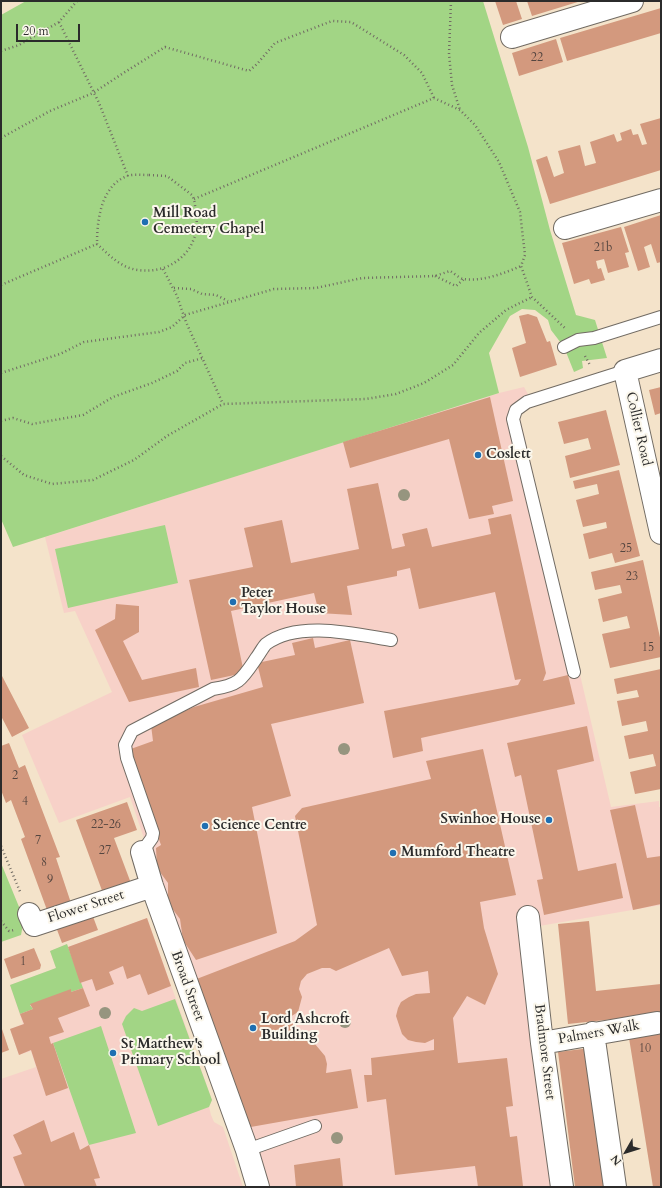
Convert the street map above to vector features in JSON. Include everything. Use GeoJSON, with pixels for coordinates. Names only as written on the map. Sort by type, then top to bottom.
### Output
{"type":"FeatureCollection","features":[{"type":"Feature","properties":{"kind":"street"},"geometry":{"type":"LineString","coordinates":[[512,37],[632,1]]}},
{"type":"Feature","properties":{"kind":"street"},"geometry":{"type":"LineString","coordinates":[[565,228],[661,200]]}},
{"type":"Feature","properties":{"kind":"street"},"geometry":{"type":"LineString","coordinates":[[625,372],[661,360]]}},
{"type":"Feature","properties":{"kind":"street","name":"Collier Road"},"geometry":{"type":"LineString","coordinates":[[625,372],[661,533]]}},
{"type":"Feature","properties":{"kind":"street","name":"Broad Street"},"geometry":{"type":"LineString","coordinates":[[142,852],[152,886],[247,1150],[258,1187]]}},
{"type":"Feature","properties":{"kind":"street","name":"Flower Street"},"geometry":{"type":"LineString","coordinates":[[29,914],[34,925],[152,886]]}},
{"type":"Feature","properties":{"kind":"street","name":"Bradmore Street"},"geometry":{"type":"LineString","coordinates":[[528,917],[542,1043],[562,1187]]}},
{"type":"Feature","properties":{"kind":"street","name":"Palmers Walk"},"geometry":{"type":"LineString","coordinates":[[542,1043],[659,1022]]}},
{"type":"Feature","properties":{"kind":"street"},"geometry":{"type":"LineString","coordinates":[[593,1033],[615,1187]]}},
{"type":"Feature","properties":{"kind":"lane"},"geometry":{"type":"LineString","coordinates":[[564,347],[578,340],[594,338],[661,317]]}},
{"type":"Feature","properties":{"kind":"lane"},"geometry":{"type":"LineString","coordinates":[[574,672],[513,419],[516,410],[527,402],[625,372]]}},
{"type":"Feature","properties":{"kind":"lane"},"geometry":{"type":"LineString","coordinates":[[142,852],[152,838],[153,833],[127,758],[125,745],[132,731],[213,690],[228,687],[240,681],[265,645],[289,632],[301,630],[340,633],[392,640]]}},
{"type":"Feature","properties":{"kind":"lane"},"geometry":{"type":"LineString","coordinates":[[247,1150],[314,1126]]}},
{"type":"Feature","properties":{"kind":"path"},"geometry":{"type":"LineString","coordinates":[[1,50],[19,45],[60,22],[77,1]]}},
{"type":"Feature","properties":{"kind":"path"},"geometry":{"type":"LineString","coordinates":[[451,1],[449,54],[452,85],[460,110]]}},
{"type":"Feature","properties":{"kind":"path"},"geometry":{"type":"LineString","coordinates":[[1,138],[50,111],[93,94],[124,72],[165,47],[249,71],[275,43],[332,21],[351,22],[404,55],[422,73],[434,98],[460,110],[474,125],[499,162],[520,212],[525,255],[521,266],[532,297],[578,340]]}},
{"type":"Feature","properties":{"kind":"path"},"geometry":{"type":"LineString","coordinates":[[60,22],[93,94],[99,102],[128,176]]}},
{"type":"Feature","properties":{"kind":"path"},"geometry":{"type":"LineString","coordinates":[[194,199],[434,98]]}},
{"type":"Feature","properties":{"kind":"path"},"geometry":{"type":"LineString","coordinates":[[128,176],[167,176],[192,195],[194,199],[198,225],[193,243],[177,260],[163,269],[138,270],[127,267],[114,260],[97,244],[99,214],[104,200],[115,185],[128,176]]}},
{"type":"Feature","properties":{"kind":"path"},"geometry":{"type":"LineString","coordinates":[[1,285],[97,244]]}},
{"type":"Feature","properties":{"kind":"path"},"geometry":{"type":"LineString","coordinates":[[435,276],[456,286],[464,279],[492,276],[521,266]]}},
{"type":"Feature","properties":{"kind":"path"},"geometry":{"type":"LineString","coordinates":[[163,269],[174,288],[222,404]]}},
{"type":"Feature","properties":{"kind":"path"},"geometry":{"type":"LineString","coordinates":[[1,373],[60,354],[84,342],[160,332],[172,327],[185,316],[274,289],[316,288],[362,278],[435,276],[450,271],[464,279]]}},
{"type":"Feature","properties":{"kind":"path"},"geometry":{"type":"LineString","coordinates":[[174,288],[191,289],[202,294],[216,295],[229,302]]}},
{"type":"Feature","properties":{"kind":"path"},"geometry":{"type":"LineString","coordinates":[[1,456],[24,475],[52,484],[93,480],[134,460],[167,436],[222,404],[366,399],[396,394],[424,383],[453,365],[479,333],[506,310],[532,297]]}},
{"type":"Feature","properties":{"kind":"path"},"geometry":{"type":"LineString","coordinates":[[1,420],[13,418],[32,424],[83,415],[113,396],[152,383],[177,371],[185,363],[203,358]]}},
{"type":"Feature","properties":{"kind":"path","name":"Flower Street"},"geometry":{"type":"LineString","coordinates":[[1,846],[29,914]]}},
{"type":"Feature","properties":{"kind":"shaded area"},"geometry":{"type":"Polygon","coordinates":[[[524,387],[529,396],[516,401],[611,807],[659,801],[659,807],[661,807],[661,905],[522,929],[555,1187],[262,1187],[130,797],[59,823],[22,735],[112,692],[75,611],[64,613],[45,537],[499,393],[524,387]]]}},
{"type":"Feature","properties":{"kind":"shaded area","name":"St Matthew's Primary School"},"geometry":{"type":"Polygon","coordinates":[[[147,918],[212,1100],[209,1107],[211,1115],[214,1122],[223,1127],[243,1187],[3,1187],[1,1182],[1,1079],[36,1067],[31,1051],[19,1055],[10,1029],[23,1024],[10,985],[56,968],[50,951],[67,944],[68,947],[147,918]]]}},
{"type":"Feature","properties":{"kind":"green space"},"geometry":{"type":"Polygon","coordinates":[[[26,1],[483,1],[528,147],[550,230],[576,315],[595,320],[607,358],[582,361],[583,368],[574,372],[564,347],[551,330],[548,320],[535,310],[522,309],[510,316],[489,353],[499,393],[13,547],[1,519],[1,15],[26,1]]]}},
{"type":"Feature","properties":{"kind":"green space"},"geometry":{"type":"Polygon","coordinates":[[[165,525],[178,583],[68,608],[55,549],[165,525]]]}},
{"type":"Feature","properties":{"kind":"green space"},"geometry":{"type":"Polygon","coordinates":[[[1,863],[24,919],[21,935],[1,942],[1,863]]]}},
{"type":"Feature","properties":{"kind":"green space"},"geometry":{"type":"Polygon","coordinates":[[[67,944],[83,988],[71,992],[71,990],[30,1005],[33,1009],[20,1014],[10,985],[56,968],[50,951],[67,944]]]}},
{"type":"Feature","properties":{"kind":"green space"},"geometry":{"type":"Polygon","coordinates":[[[175,999],[212,1100],[209,1107],[158,1126],[122,1024],[126,1016],[134,1008],[142,1011],[175,999]]]}},
{"type":"Feature","properties":{"kind":"green space"},"geometry":{"type":"Polygon","coordinates":[[[101,1026],[136,1133],[89,1145],[53,1043],[101,1026]]]}},
{"type":"Feature","properties":{"kind":"building"},"geometry":{"type":"Polygon","coordinates":[[[495,1],[516,1],[522,19],[503,25],[495,1]]]}},
{"type":"Feature","properties":{"kind":"building"},"geometry":{"type":"Polygon","coordinates":[[[527,1],[581,1],[532,16],[527,1]]]}},
{"type":"Feature","properties":{"kind":"building"},"geometry":{"type":"Polygon","coordinates":[[[661,8],[661,33],[567,61],[560,38],[661,8]]]}},
{"type":"Feature","properties":{"kind":"building"},"geometry":{"type":"Polygon","coordinates":[[[556,39],[563,62],[519,76],[512,53],[556,39]]]}},
{"type":"Feature","properties":{"kind":"building"},"geometry":{"type":"Polygon","coordinates":[[[661,118],[661,170],[550,204],[536,160],[547,156],[554,177],[564,173],[558,151],[580,145],[585,166],[596,163],[590,142],[614,134],[617,142],[622,140],[620,133],[631,129],[633,135],[638,134],[642,145],[647,144],[640,124],[661,118]]]}},
{"type":"Feature","properties":{"kind":"building"},"geometry":{"type":"Polygon","coordinates":[[[661,215],[661,262],[657,263],[651,244],[644,247],[650,267],[638,271],[624,227],[661,215]]]}},
{"type":"Feature","properties":{"kind":"building"},"geometry":{"type":"Polygon","coordinates":[[[621,227],[629,252],[625,253],[629,267],[608,273],[604,259],[596,261],[598,269],[601,268],[605,280],[591,284],[589,279],[574,284],[562,243],[621,227]]]}},
{"type":"Feature","properties":{"kind":"building"},"geometry":{"type":"Polygon","coordinates":[[[528,314],[537,317],[547,342],[550,341],[557,365],[520,377],[512,348],[526,343],[519,316],[528,314]]]}},
{"type":"Feature","properties":{"kind":"building"},"geometry":{"type":"Polygon","coordinates":[[[661,387],[661,413],[655,415],[649,390],[661,387]]]}},
{"type":"Feature","properties":{"kind":"building","name":"Coslett"},"geometry":{"type":"Polygon","coordinates":[[[490,397],[513,501],[492,506],[494,514],[469,519],[449,439],[350,468],[343,442],[490,397]]]}},
{"type":"Feature","properties":{"kind":"building"},"geometry":{"type":"Polygon","coordinates":[[[606,410],[620,465],[570,478],[565,456],[591,449],[588,438],[564,444],[558,422],[606,410]]]}},
{"type":"Feature","properties":{"kind":"building"},"geometry":{"type":"Polygon","coordinates":[[[619,470],[640,556],[615,563],[612,553],[589,559],[583,534],[607,528],[606,522],[583,527],[576,500],[599,494],[597,484],[575,489],[573,481],[619,470]]]}},
{"type":"Feature","properties":{"kind":"building"},"geometry":{"type":"Polygon","coordinates":[[[378,483],[392,549],[405,546],[402,534],[427,528],[432,547],[491,534],[488,519],[511,514],[546,673],[543,681],[568,675],[575,704],[421,738],[423,751],[393,758],[384,711],[518,685],[521,679],[515,680],[495,592],[419,609],[410,568],[397,571],[397,576],[347,586],[352,615],[319,613],[314,593],[231,611],[244,673],[211,680],[189,580],[253,567],[244,528],[282,520],[291,563],[359,549],[347,489],[378,483]]]}},
{"type":"Feature","properties":{"kind":"building"},"geometry":{"type":"Polygon","coordinates":[[[643,560],[661,642],[661,657],[610,668],[602,634],[630,628],[627,616],[603,622],[598,599],[622,593],[620,585],[595,590],[591,572],[643,560]]]}},
{"type":"Feature","properties":{"kind":"building"},"geometry":{"type":"Polygon","coordinates":[[[116,604],[139,606],[139,632],[123,641],[142,680],[196,668],[199,687],[129,702],[95,630],[115,619],[116,604]]]}},
{"type":"Feature","properties":{"kind":"building","name":"Science Centre"},"geometry":{"type":"Polygon","coordinates":[[[313,638],[315,648],[350,640],[364,703],[271,724],[291,796],[252,807],[277,933],[196,960],[183,940],[180,919],[168,903],[168,883],[157,868],[156,848],[161,845],[128,750],[153,741],[151,725],[194,707],[263,687],[257,663],[295,655],[292,643],[313,638]]]}},
{"type":"Feature","properties":{"kind":"building"},"geometry":{"type":"Polygon","coordinates":[[[661,669],[661,789],[635,794],[630,772],[656,766],[653,754],[629,759],[624,736],[648,731],[646,721],[622,726],[617,701],[639,697],[637,690],[617,694],[614,679],[661,669]]]}},
{"type":"Feature","properties":{"kind":"building"},"geometry":{"type":"Polygon","coordinates":[[[1,674],[29,728],[12,737],[1,716],[1,674]]]}},
{"type":"Feature","properties":{"kind":"building","name":"Swinhoe House"},"geometry":{"type":"Polygon","coordinates":[[[587,726],[594,761],[557,770],[578,871],[616,863],[623,898],[544,915],[537,880],[543,879],[521,775],[515,777],[507,743],[587,726]]]}},
{"type":"Feature","properties":{"kind":"building"},"geometry":{"type":"Polygon","coordinates":[[[9,743],[19,768],[25,765],[60,857],[56,858],[71,903],[47,910],[21,839],[25,837],[11,800],[6,803],[1,790],[1,746],[9,743]]]}},
{"type":"Feature","properties":{"kind":"building"},"geometry":{"type":"Polygon","coordinates":[[[483,749],[516,895],[480,902],[484,928],[498,974],[485,1005],[467,996],[453,1018],[458,1063],[507,1058],[513,1106],[506,1107],[510,1137],[517,1136],[523,1186],[478,1187],[475,1166],[395,1175],[386,1099],[367,1102],[364,1075],[372,1075],[371,1058],[434,1050],[434,1039],[425,1043],[416,1042],[408,1040],[402,1034],[396,1016],[398,1008],[401,1002],[409,997],[416,994],[430,993],[428,971],[402,976],[389,948],[336,971],[330,968],[322,968],[307,974],[301,981],[299,989],[302,997],[298,1012],[290,1017],[299,1040],[308,1040],[315,1044],[325,1056],[327,1064],[326,1073],[351,1069],[358,1108],[245,1128],[194,980],[295,941],[317,925],[295,816],[302,808],[431,779],[426,761],[483,749]]]}},
{"type":"Feature","properties":{"kind":"building"},"geometry":{"type":"Polygon","coordinates":[[[127,802],[137,830],[114,838],[132,886],[104,896],[76,820],[127,802]]]}},
{"type":"Feature","properties":{"kind":"building"},"geometry":{"type":"Polygon","coordinates":[[[635,805],[647,858],[661,856],[661,904],[633,910],[610,810],[635,805]]]}},
{"type":"Feature","properties":{"kind":"building"},"geometry":{"type":"Polygon","coordinates":[[[92,914],[98,930],[62,943],[56,927],[92,914]]]}},
{"type":"Feature","properties":{"kind":"building"},"geometry":{"type":"Polygon","coordinates":[[[147,918],[171,986],[148,995],[140,974],[127,979],[123,966],[109,972],[114,984],[96,991],[92,979],[80,983],[68,947],[147,918]]]}},
{"type":"Feature","properties":{"kind":"building"},"geometry":{"type":"Polygon","coordinates":[[[589,921],[596,991],[661,984],[661,1014],[568,1024],[558,924],[589,921]]]}},
{"type":"Feature","properties":{"kind":"building"},"geometry":{"type":"Polygon","coordinates":[[[34,948],[41,965],[40,969],[11,979],[4,959],[34,948]]]}},
{"type":"Feature","properties":{"kind":"building"},"geometry":{"type":"Polygon","coordinates":[[[83,988],[90,1006],[58,1018],[64,1032],[49,1037],[51,1044],[53,1043],[68,1088],[46,1096],[31,1050],[19,1055],[10,1029],[24,1024],[20,1014],[33,1009],[30,1004],[71,989],[71,992],[83,988]]]}},
{"type":"Feature","properties":{"kind":"building"},"geometry":{"type":"Polygon","coordinates":[[[1,1026],[9,1050],[1,1053],[1,1026]]]}},
{"type":"Feature","properties":{"kind":"building"},"geometry":{"type":"Polygon","coordinates":[[[660,1034],[661,1187],[653,1187],[629,1038],[660,1034]]]}},
{"type":"Feature","properties":{"kind":"building"},"geometry":{"type":"Polygon","coordinates":[[[590,1048],[606,1187],[575,1187],[558,1052],[590,1048]]]}},
{"type":"Feature","properties":{"kind":"building"},"geometry":{"type":"Polygon","coordinates":[[[44,1120],[51,1142],[74,1132],[80,1150],[89,1145],[100,1178],[94,1179],[97,1187],[25,1187],[13,1157],[22,1154],[13,1135],[44,1120]]]}},
{"type":"Feature","properties":{"kind":"building"},"geometry":{"type":"Polygon","coordinates":[[[340,1158],[343,1187],[296,1187],[294,1165],[340,1158]]]}},
{"type":"Feature","properties":{"kind":"place","name":"Mill Road Cemetery Chapel"},"geometry":{"type":"Point","coordinates":[145,222]}},
{"type":"Feature","properties":{"kind":"place","name":"Coslett"},"geometry":{"type":"Point","coordinates":[478,455]}},
{"type":"Feature","properties":{"kind":"place","name":"Peter Taylor House"},"geometry":{"type":"Point","coordinates":[233,602]}},
{"type":"Feature","properties":{"kind":"place","name":"Swinhoe House"},"geometry":{"type":"Point","coordinates":[549,820]}},
{"type":"Feature","properties":{"kind":"place","name":"Science Centre"},"geometry":{"type":"Point","coordinates":[205,826]}},
{"type":"Feature","properties":{"kind":"place","name":"Mumford Theatre"},"geometry":{"type":"Point","coordinates":[393,853]}},
{"type":"Feature","properties":{"kind":"place","name":"Lord Ashcroft Building"},"geometry":{"type":"Point","coordinates":[253,1028]}},
{"type":"Feature","properties":{"kind":"place","name":"St Matthew's Primary School"},"geometry":{"type":"Point","coordinates":[113,1053]}}]}
